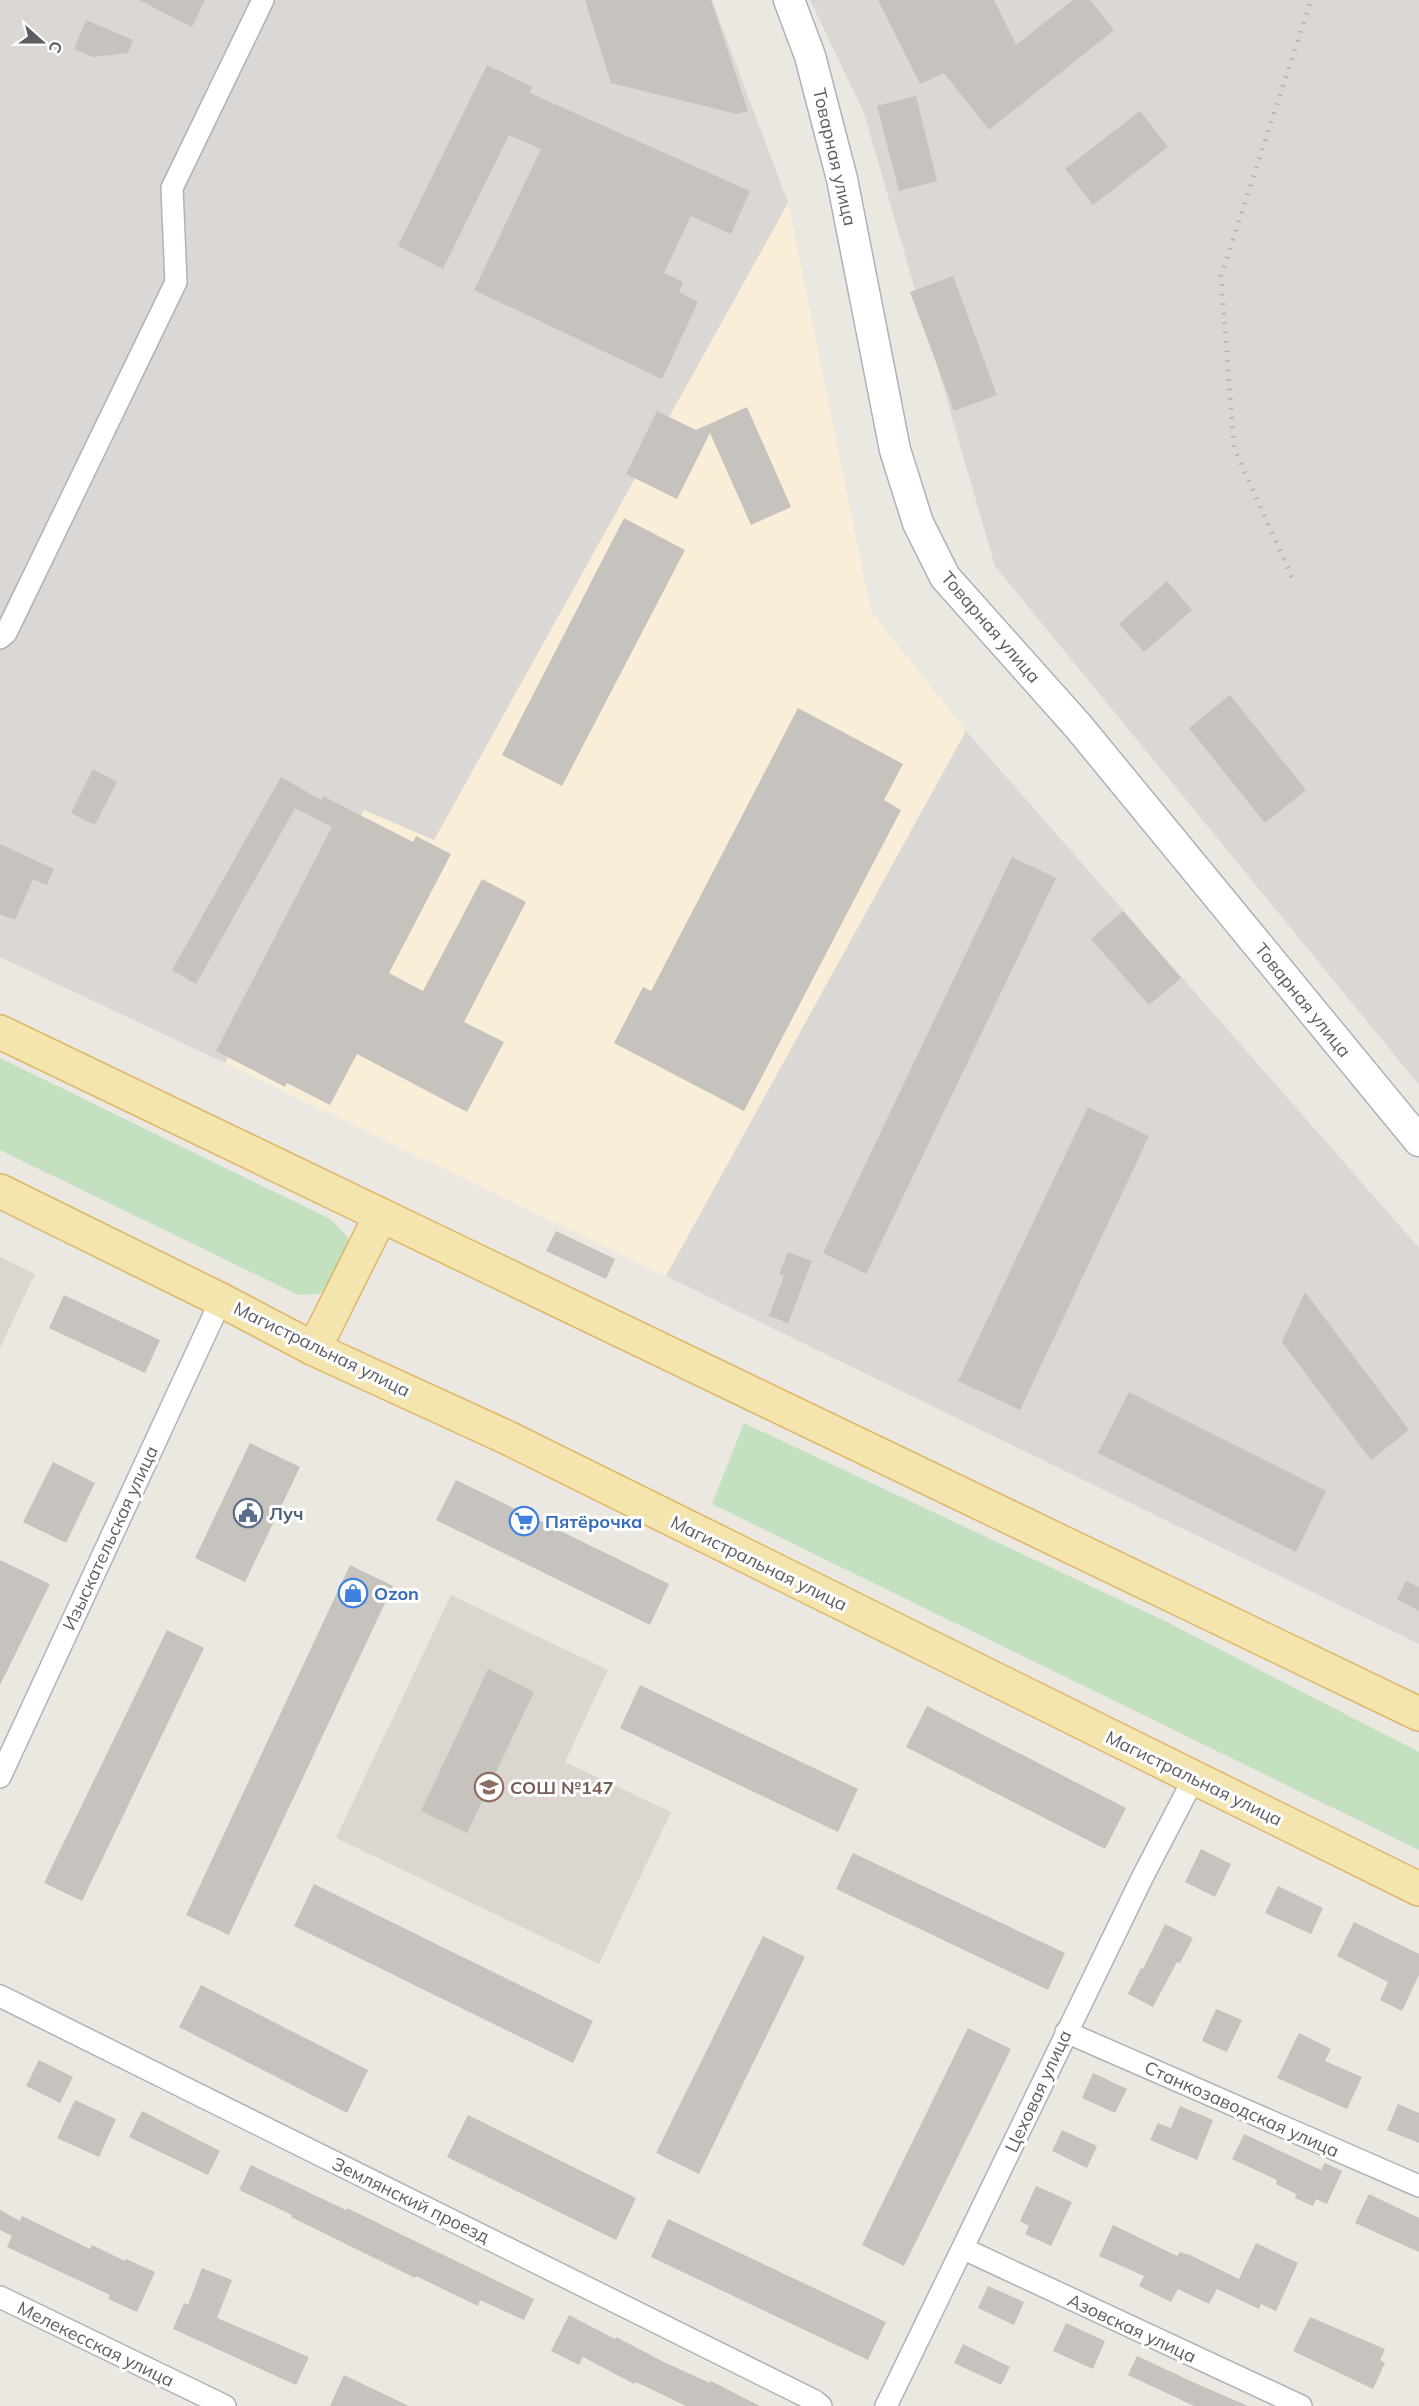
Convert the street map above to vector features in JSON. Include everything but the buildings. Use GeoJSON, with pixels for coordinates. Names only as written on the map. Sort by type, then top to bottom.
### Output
{"type":"FeatureCollection","features":[{"type":"Feature","properties":{"kind":"main road"},"geometry":{"type":"LineString","coordinates":[[0,1032],[1419,1714]]}},
{"type":"Feature","properties":{"kind":"main road","name":"Магистральная улица"},"geometry":{"type":"LineString","coordinates":[[0,1191],[221,1300],[314,1349],[508,1438],[1419,1889]]}},
{"type":"Feature","properties":{"kind":"main road"},"geometry":{"type":"LineString","coordinates":[[314,1349],[381,1215]]}},
{"type":"Feature","properties":{"kind":"street"},"geometry":{"type":"LineString","coordinates":[[0,638],[6,633],[176,282],[172,188],[263,0]]}},
{"type":"Feature","properties":{"kind":"street","name":"Товарная улица"},"geometry":{"type":"LineString","coordinates":[[789,0],[810,56],[842,179],[895,450],[918,523],[945,577],[1078,726],[1419,1141]]}},
{"type":"Feature","properties":{"kind":"street","name":"Изыскательская улица"},"geometry":{"type":"LineString","coordinates":[[0,1777],[221,1300]]}},
{"type":"Feature","properties":{"kind":"street","name":"Цеховая улица"},"geometry":{"type":"LineString","coordinates":[[886,2406],[964,2249],[1066,2032],[1194,1778]]}},
{"type":"Feature","properties":{"kind":"street","name":"Землянский проезд"},"geometry":{"type":"LineString","coordinates":[[0,1996],[804,2395],[821,2406]]}},
{"type":"Feature","properties":{"kind":"street","name":"Станкозаводская улица"},"geometry":{"type":"LineString","coordinates":[[1066,2032],[1419,2186]]}},
{"type":"Feature","properties":{"kind":"street","name":"Азовская улица"},"geometry":{"type":"LineString","coordinates":[[964,2249],[1300,2406]]}},
{"type":"Feature","properties":{"kind":"street","name":"Мелекесская улица"},"geometry":{"type":"LineString","coordinates":[[0,2297],[225,2406]]}},
{"type":"Feature","properties":{"kind":"shaded area"},"geometry":{"type":"Polygon","coordinates":[[[0,0],[712,0],[788,203],[434,840],[364,810],[225,1063],[0,957],[0,0]]]}},
{"type":"Feature","properties":{"kind":"shaded area"},"geometry":{"type":"Polygon","coordinates":[[[810,0],[1419,0],[1419,1085],[995,566],[864,113],[810,0]]]}},
{"type":"Feature","properties":{"kind":"shaded area"},"geometry":{"type":"Polygon","coordinates":[[[788,203],[871,612],[966,731],[666,1276],[225,1063],[364,810],[434,840],[788,203]]]}},
{"type":"Feature","properties":{"kind":"shaded area"},"geometry":{"type":"Polygon","coordinates":[[[966,731],[1419,1248],[1419,1644],[666,1276],[966,731]]]}},
{"type":"Feature","properties":{"kind":"shaded area"},"geometry":{"type":"Polygon","coordinates":[[[0,1257],[35,1274],[0,1348],[0,1257]]]}},
{"type":"Feature","properties":{"kind":"shaded area","name":"СОШ №147"},"geometry":{"type":"Polygon","coordinates":[[[451,1595],[608,1670],[565,1762],[671,1812],[599,1964],[336,1838],[451,1595]]]}},
{"type":"Feature","properties":{"kind":"green space"},"geometry":{"type":"Polygon","coordinates":[[[0,1058],[330,1219],[348,1237],[349,1255],[338,1279],[319,1294],[298,1295],[0,1150],[0,1058]]]}},
{"type":"Feature","properties":{"kind":"green space"},"geometry":{"type":"Polygon","coordinates":[[[744,1423],[1167,1622],[1419,1752],[1419,1850],[712,1504],[744,1423]]]}},
{"type":"Feature","properties":{"kind":"railway"},"geometry":{"type":"LineString","coordinates":[[1292,577],[1234,448],[1221,276],[1311,0]]}},
{"type":"Feature","properties":{"kind":"place","name":"Луч"},"geometry":{"type":"Point","coordinates":[248,1513]}},
{"type":"Feature","properties":{"kind":"place","name":"Пятёрочка"},"geometry":{"type":"Point","coordinates":[524,1521]}},
{"type":"Feature","properties":{"kind":"place","name":"Ozon"},"geometry":{"type":"Point","coordinates":[353,1593]}},
{"type":"Feature","properties":{"kind":"place","name":"СОШ №147"},"geometry":{"type":"Point","coordinates":[489,1787]}}]}
